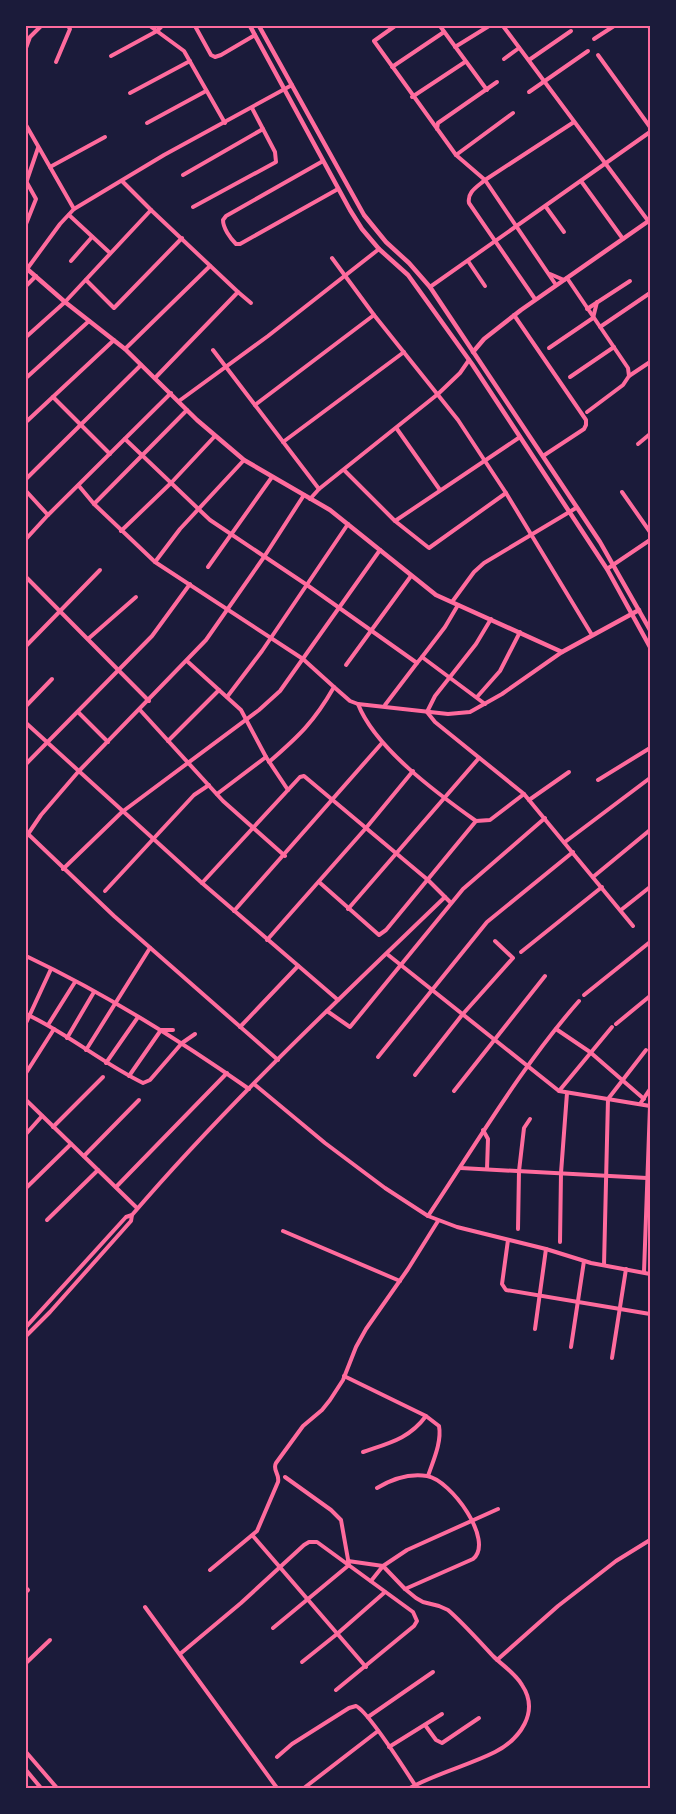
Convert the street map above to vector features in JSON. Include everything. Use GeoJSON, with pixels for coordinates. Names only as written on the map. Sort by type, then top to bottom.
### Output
{"type":"FeatureCollection","features":[{"type":"Feature","properties":{"kind":"street"},"geometry":{"type":"LineString","coordinates":[[26,48],[30,38],[41,26]]}},
{"type":"Feature","properties":{"kind":"street"},"geometry":{"type":"LineString","coordinates":[[56,62],[70,29],[68,26]]}},
{"type":"Feature","properties":{"kind":"street"},"geometry":{"type":"LineString","coordinates":[[150,26],[184,51],[225,123]]}},
{"type":"Feature","properties":{"kind":"street"},"geometry":{"type":"LineString","coordinates":[[111,56],[162,26]]}},
{"type":"Feature","properties":{"kind":"street"},"geometry":{"type":"LineString","coordinates":[[195,26],[215,57],[221,56],[255,34]]}},
{"type":"Feature","properties":{"kind":"street"},"geometry":{"type":"LineString","coordinates":[[250,26],[322,161],[362,229],[379,249],[408,275],[469,360],[607,569],[651,647]]}},
{"type":"Feature","properties":{"kind":"street"},"geometry":{"type":"LineString","coordinates":[[259,26],[356,204],[386,242],[430,287],[614,565],[651,630]]}},
{"type":"Feature","properties":{"kind":"street"},"geometry":{"type":"LineString","coordinates":[[395,26],[374,41],[412,97],[456,155],[485,180],[556,285]]}},
{"type":"Feature","properties":{"kind":"street"},"geometry":{"type":"LineString","coordinates":[[440,26],[487,90]]}},
{"type":"Feature","properties":{"kind":"street"},"geometry":{"type":"LineString","coordinates":[[455,47],[489,26]]}},
{"type":"Feature","properties":{"kind":"street"},"geometry":{"type":"LineString","coordinates":[[310,499],[319,489],[438,394],[460,373],[484,339],[536,299],[650,221],[503,26]]}},
{"type":"Feature","properties":{"kind":"street"},"geometry":{"type":"LineString","coordinates":[[594,39],[614,26]]}},
{"type":"Feature","properties":{"kind":"street"},"geometry":{"type":"LineString","coordinates":[[529,60],[571,31]]}},
{"type":"Feature","properties":{"kind":"street"},"geometry":{"type":"LineString","coordinates":[[392,67],[444,32]]}},
{"type":"Feature","properties":{"kind":"street"},"geometry":{"type":"LineString","coordinates":[[504,59],[519,48]]}},
{"type":"Feature","properties":{"kind":"street"},"geometry":{"type":"LineString","coordinates":[[529,92],[588,51]]}},
{"type":"Feature","properties":{"kind":"street"},"geometry":{"type":"LineString","coordinates":[[598,55],[651,127]]}},
{"type":"Feature","properties":{"kind":"street"},"geometry":{"type":"LineString","coordinates":[[130,93],[190,61]]}},
{"type":"Feature","properties":{"kind":"street"},"geometry":{"type":"LineString","coordinates":[[412,97],[465,62]]}},
{"type":"Feature","properties":{"kind":"street"},"geometry":{"type":"LineString","coordinates":[[437,129],[438,123],[496,82]]}},
{"type":"Feature","properties":{"kind":"street"},"geometry":{"type":"LineString","coordinates":[[292,85],[164,155],[75,209],[26,268],[125,349],[187,410],[244,460],[349,524],[436,595],[562,652]]}},
{"type":"Feature","properties":{"kind":"street"},"geometry":{"type":"LineString","coordinates":[[147,123],[206,91]]}},
{"type":"Feature","properties":{"kind":"street"},"geometry":{"type":"LineString","coordinates":[[194,207],[276,162],[274,152],[252,108]]}},
{"type":"Feature","properties":{"kind":"street"},"geometry":{"type":"LineString","coordinates":[[456,155],[513,113]]}},
{"type":"Feature","properties":{"kind":"street"},"geometry":{"type":"LineString","coordinates":[[536,299],[495,242],[468,198],[470,193],[485,180],[575,122]]}},
{"type":"Feature","properties":{"kind":"street"},"geometry":{"type":"LineString","coordinates":[[26,125],[75,209]]}},
{"type":"Feature","properties":{"kind":"street"},"geometry":{"type":"LineString","coordinates":[[183,175],[263,129]]}},
{"type":"Feature","properties":{"kind":"street"},"geometry":{"type":"LineString","coordinates":[[430,287],[651,132]]}},
{"type":"Feature","properties":{"kind":"street"},"geometry":{"type":"LineString","coordinates":[[50,167],[105,137]]}},
{"type":"Feature","properties":{"kind":"street"},"geometry":{"type":"LineString","coordinates":[[26,224],[36,199],[26,182],[38,147]]}},
{"type":"Feature","properties":{"kind":"street"},"geometry":{"type":"LineString","coordinates":[[322,161],[226,216],[223,224],[233,241],[240,244],[338,189]]}},
{"type":"Feature","properties":{"kind":"street"},"geometry":{"type":"LineString","coordinates":[[122,181],[251,303]]}},
{"type":"Feature","properties":{"kind":"street"},"geometry":{"type":"LineString","coordinates":[[581,181],[623,239]]}},
{"type":"Feature","properties":{"kind":"street"},"geometry":{"type":"LineString","coordinates":[[546,207],[564,232]]}},
{"type":"Feature","properties":{"kind":"street"},"geometry":{"type":"LineString","coordinates":[[26,337],[65,302],[151,210]]}},
{"type":"Feature","properties":{"kind":"street"},"geometry":{"type":"LineString","coordinates":[[69,215],[110,254]]}},
{"type":"Feature","properties":{"kind":"street"},"geometry":{"type":"LineString","coordinates":[[70,261],[92,237]]}},
{"type":"Feature","properties":{"kind":"street"},"geometry":{"type":"LineString","coordinates":[[85,280],[114,308],[182,238]]}},
{"type":"Feature","properties":{"kind":"street"},"geometry":{"type":"LineString","coordinates":[[179,401],[346,276],[386,242]]}},
{"type":"Feature","properties":{"kind":"street"},"geometry":{"type":"LineString","coordinates":[[332,258],[374,315],[438,394],[484,459],[507,493],[592,635]]}},
{"type":"Feature","properties":{"kind":"street"},"geometry":{"type":"LineString","coordinates":[[468,261],[484,286]]}},
{"type":"Feature","properties":{"kind":"street"},"geometry":{"type":"LineString","coordinates":[[125,349],[210,266]]}},
{"type":"Feature","properties":{"kind":"street"},"geometry":{"type":"LineString","coordinates":[[549,274],[565,279],[628,368],[629,376]]}},
{"type":"Feature","properties":{"kind":"street"},"geometry":{"type":"LineString","coordinates":[[26,286],[36,276]]}},
{"type":"Feature","properties":{"kind":"street"},"geometry":{"type":"LineString","coordinates":[[587,309],[630,281]]}},
{"type":"Feature","properties":{"kind":"street"},"geometry":{"type":"LineString","coordinates":[[155,378],[238,292]]}},
{"type":"Feature","properties":{"kind":"street"},"geometry":{"type":"LineString","coordinates":[[600,327],[651,293]]}},
{"type":"Feature","properties":{"kind":"street"},"geometry":{"type":"LineString","coordinates":[[549,348],[593,318],[597,302]]}},
{"type":"Feature","properties":{"kind":"street"},"geometry":{"type":"LineString","coordinates":[[255,405],[374,315]]}},
{"type":"Feature","properties":{"kind":"street"},"geometry":{"type":"LineString","coordinates":[[514,315],[586,420],[584,429],[543,456]]}},
{"type":"Feature","properties":{"kind":"street"},"geometry":{"type":"LineString","coordinates":[[26,378],[89,321]]}},
{"type":"Feature","properties":{"kind":"street"},"geometry":{"type":"LineString","coordinates":[[26,422],[114,340]]}},
{"type":"Feature","properties":{"kind":"street"},"geometry":{"type":"LineString","coordinates":[[570,377],[614,347]]}},
{"type":"Feature","properties":{"kind":"street"},"geometry":{"type":"LineString","coordinates":[[213,350],[319,489]]}},
{"type":"Feature","properties":{"kind":"street"},"geometry":{"type":"LineString","coordinates":[[283,442],[404,352]]}},
{"type":"Feature","properties":{"kind":"street"},"geometry":{"type":"LineString","coordinates":[[26,479],[141,365]]}},
{"type":"Feature","properties":{"kind":"street"},"geometry":{"type":"LineString","coordinates":[[586,412],[623,385],[629,376],[650,365]]}},
{"type":"Feature","properties":{"kind":"street"},"geometry":{"type":"LineString","coordinates":[[26,539],[171,393]]}},
{"type":"Feature","properties":{"kind":"street"},"geometry":{"type":"LineString","coordinates":[[53,397],[110,454]]}},
{"type":"Feature","properties":{"kind":"street"},"geometry":{"type":"LineString","coordinates":[[94,504],[187,410]]}},
{"type":"Feature","properties":{"kind":"street"},"geometry":{"type":"LineString","coordinates":[[397,429],[440,490]]}},
{"type":"Feature","properties":{"kind":"street"},"geometry":{"type":"LineString","coordinates":[[638,444],[651,434]]}},
{"type":"Feature","properties":{"kind":"street"},"geometry":{"type":"LineString","coordinates":[[121,531],[215,436]]}},
{"type":"Feature","properties":{"kind":"street"},"geometry":{"type":"LineString","coordinates":[[395,521],[484,459],[520,437]]}},
{"type":"Feature","properties":{"kind":"street"},"geometry":{"type":"LineString","coordinates":[[125,439],[198,510],[417,663]]}},
{"type":"Feature","properties":{"kind":"street"},"geometry":{"type":"LineString","coordinates":[[155,562],[244,460]]}},
{"type":"Feature","properties":{"kind":"street"},"geometry":{"type":"LineString","coordinates":[[344,470],[395,521],[429,548],[507,493]]}},
{"type":"Feature","properties":{"kind":"street"},"geometry":{"type":"LineString","coordinates":[[208,567],[272,477]]}},
{"type":"Feature","properties":{"kind":"street"},"geometry":{"type":"LineString","coordinates":[[78,486],[121,531],[155,562],[303,659],[334,687],[358,704],[460,714],[485,704],[562,652],[639,610]]}},
{"type":"Feature","properties":{"kind":"street"},"geometry":{"type":"LineString","coordinates":[[26,491],[48,515]]}},
{"type":"Feature","properties":{"kind":"street"},"geometry":{"type":"LineString","coordinates":[[622,492],[651,532]]}},
{"type":"Feature","properties":{"kind":"street"},"geometry":{"type":"LineString","coordinates":[[278,1060],[150,948],[26,834],[78,772],[206,640],[264,557],[303,495]]}},
{"type":"Feature","properties":{"kind":"street"},"geometry":{"type":"LineString","coordinates":[[452,602],[466,581],[484,563],[576,508]]}},
{"type":"Feature","properties":{"kind":"street"},"geometry":{"type":"LineString","coordinates":[[226,697],[271,637],[349,524]]}},
{"type":"Feature","properties":{"kind":"street"},"geometry":{"type":"LineString","coordinates":[[607,569],[651,540]]}},
{"type":"Feature","properties":{"kind":"street"},"geometry":{"type":"LineString","coordinates":[[63,869],[122,812],[280,692],[380,549]]}},
{"type":"Feature","properties":{"kind":"street"},"geometry":{"type":"LineString","coordinates":[[26,646],[100,570]]}},
{"type":"Feature","properties":{"kind":"street"},"geometry":{"type":"LineString","coordinates":[[346,666],[411,576]]}},
{"type":"Feature","properties":{"kind":"street"},"geometry":{"type":"LineString","coordinates":[[26,577],[149,701]]}},
{"type":"Feature","properties":{"kind":"street"},"geometry":{"type":"LineString","coordinates":[[26,764],[162,625],[190,584]]}},
{"type":"Feature","properties":{"kind":"street"},"geometry":{"type":"LineString","coordinates":[[88,639],[136,597]]}},
{"type":"Feature","properties":{"kind":"street"},"geometry":{"type":"LineString","coordinates":[[385,706],[445,627],[458,605]]}},
{"type":"Feature","properties":{"kind":"street"},"geometry":{"type":"LineString","coordinates":[[427,712],[435,696],[476,644],[491,618]]}},
{"type":"Feature","properties":{"kind":"street"},"geometry":{"type":"LineString","coordinates":[[477,697],[500,671],[520,632]]}},
{"type":"Feature","properties":{"kind":"street"},"geometry":{"type":"LineString","coordinates":[[422,657],[485,704]]}},
{"type":"Feature","properties":{"kind":"street"},"geometry":{"type":"LineString","coordinates":[[187,661],[246,718],[266,757],[288,790]]}},
{"type":"Feature","properties":{"kind":"street"},"geometry":{"type":"LineString","coordinates":[[26,706],[52,679]]}},
{"type":"Feature","properties":{"kind":"street"},"geometry":{"type":"LineString","coordinates":[[269,762],[309,727],[334,687]]}},
{"type":"Feature","properties":{"kind":"street"},"geometry":{"type":"LineString","coordinates":[[168,741],[219,690]]}},
{"type":"Feature","properties":{"kind":"street"},"geometry":{"type":"LineString","coordinates":[[358,704],[364,718],[382,743],[476,821],[489,820],[524,794]]}},
{"type":"Feature","properties":{"kind":"street"},"geometry":{"type":"LineString","coordinates":[[140,710],[217,794],[285,855]]}},
{"type":"Feature","properties":{"kind":"street"},"geometry":{"type":"LineString","coordinates":[[78,712],[108,742]]}},
{"type":"Feature","properties":{"kind":"street"},"geometry":{"type":"LineString","coordinates":[[427,712],[435,722],[524,794],[566,842],[633,926]]}},
{"type":"Feature","properties":{"kind":"street"},"geometry":{"type":"LineString","coordinates":[[26,723],[122,812],[338,1000]]}},
{"type":"Feature","properties":{"kind":"street"},"geometry":{"type":"LineString","coordinates":[[234,911],[382,743]]}},
{"type":"Feature","properties":{"kind":"street"},"geometry":{"type":"LineString","coordinates":[[598,780],[651,748]]}},
{"type":"Feature","properties":{"kind":"street"},"geometry":{"type":"LineString","coordinates":[[217,794],[266,757]]}},
{"type":"Feature","properties":{"kind":"street"},"geometry":{"type":"LineString","coordinates":[[348,909],[479,758]]}},
{"type":"Feature","properties":{"kind":"street"},"geometry":{"type":"LineString","coordinates":[[267,940],[413,771]]}},
{"type":"Feature","properties":{"kind":"street"},"geometry":{"type":"LineString","coordinates":[[529,800],[569,772]]}},
{"type":"Feature","properties":{"kind":"street"},"geometry":{"type":"LineString","coordinates":[[202,883],[300,777],[304,776],[428,880],[450,902]]}},
{"type":"Feature","properties":{"kind":"street"},"geometry":{"type":"LineString","coordinates":[[566,842],[651,778]]}},
{"type":"Feature","properties":{"kind":"street"},"geometry":{"type":"LineString","coordinates":[[105,891],[194,795],[209,785]]}},
{"type":"Feature","properties":{"kind":"street"},"geometry":{"type":"LineString","coordinates":[[327,1011],[350,1027],[450,902],[486,867],[545,819]]}},
{"type":"Feature","properties":{"kind":"street"},"geometry":{"type":"LineString","coordinates":[[319,882],[379,935],[386,930],[476,821]]}},
{"type":"Feature","properties":{"kind":"street"},"geometry":{"type":"LineString","coordinates":[[594,877],[651,830]]}},
{"type":"Feature","properties":{"kind":"street"},"geometry":{"type":"LineString","coordinates":[[378,1057],[487,922],[573,852]]}},
{"type":"Feature","properties":{"kind":"street"},"geometry":{"type":"LineString","coordinates":[[621,910],[651,886]]}},
{"type":"Feature","properties":{"kind":"street"},"geometry":{"type":"LineString","coordinates":[[521,952],[602,887]]}},
{"type":"Feature","properties":{"kind":"street"},"geometry":{"type":"LineString","coordinates":[[26,1327],[126,1217],[132,1215],[181,1158],[338,1000],[445,897]]}},
{"type":"Feature","properties":{"kind":"street"},"geometry":{"type":"LineString","coordinates":[[415,1075],[462,1015],[513,958],[495,941]]}},
{"type":"Feature","properties":{"kind":"street"},"geometry":{"type":"LineString","coordinates":[[584,995],[650,944]]}},
{"type":"Feature","properties":{"kind":"street"},"geometry":{"type":"LineString","coordinates":[[86,1050],[150,948]]}},
{"type":"Feature","properties":{"kind":"street"},"geometry":{"type":"LineString","coordinates":[[387,954],[493,1041],[559,1091],[650,1106],[644,1272]]}},
{"type":"Feature","properties":{"kind":"street"},"geometry":{"type":"LineString","coordinates":[[26,957],[161,1030],[249,1089]]}},
{"type":"Feature","properties":{"kind":"street"},"geometry":{"type":"LineString","coordinates":[[240,1027],[298,966]]}},
{"type":"Feature","properties":{"kind":"street"},"geometry":{"type":"LineString","coordinates":[[26,1023],[27,1015],[51,969]]}},
{"type":"Feature","properties":{"kind":"street"},"geometry":{"type":"LineString","coordinates":[[454,1091],[545,976]]}},
{"type":"Feature","properties":{"kind":"street"},"geometry":{"type":"LineString","coordinates":[[48,1025],[75,982]]}},
{"type":"Feature","properties":{"kind":"street"},"geometry":{"type":"LineString","coordinates":[[67,1038],[94,992]]}},
{"type":"Feature","properties":{"kind":"street"},"geometry":{"type":"LineString","coordinates":[[559,1091],[614,1025],[651,996]]}},
{"type":"Feature","properties":{"kind":"street"},"geometry":{"type":"LineString","coordinates":[[428,1216],[526,1067],[579,1000]]}},
{"type":"Feature","properties":{"kind":"street"},"geometry":{"type":"LineString","coordinates":[[27,1015],[48,1025],[106,1064],[143,1083],[147,1082],[182,1043],[195,1034]]}},
{"type":"Feature","properties":{"kind":"street"},"geometry":{"type":"LineString","coordinates":[[106,1064],[138,1017]]}},
{"type":"Feature","properties":{"kind":"street"},"geometry":{"type":"LineString","coordinates":[[26,1073],[54,1029]]}},
{"type":"Feature","properties":{"kind":"street"},"geometry":{"type":"LineString","coordinates":[[556,1029],[590,1052],[644,1099]]}},
{"type":"Feature","properties":{"kind":"street"},"geometry":{"type":"LineString","coordinates":[[161,1030],[173,1030]]}},
{"type":"Feature","properties":{"kind":"street"},"geometry":{"type":"LineString","coordinates":[[129,1076],[161,1030]]}},
{"type":"Feature","properties":{"kind":"street"},"geometry":{"type":"LineString","coordinates":[[603,1265],[608,1099],[646,1050]]}},
{"type":"Feature","properties":{"kind":"street"},"geometry":{"type":"LineString","coordinates":[[116,1187],[227,1073]]}},
{"type":"Feature","properties":{"kind":"street"},"geometry":{"type":"LineString","coordinates":[[53,1127],[103,1077]]}},
{"type":"Feature","properties":{"kind":"street"},"geometry":{"type":"LineString","coordinates":[[254,1084],[325,1143],[385,1188],[438,1221],[584,1261],[651,1274]]}},
{"type":"Feature","properties":{"kind":"street"},"geometry":{"type":"LineString","coordinates":[[640,1104],[651,1089]]}},
{"type":"Feature","properties":{"kind":"street"},"geometry":{"type":"LineString","coordinates":[[560,1242],[561,1173],[567,1093]]}},
{"type":"Feature","properties":{"kind":"street"},"geometry":{"type":"LineString","coordinates":[[26,1100],[138,1208]]}},
{"type":"Feature","properties":{"kind":"street"},"geometry":{"type":"LineString","coordinates":[[84,1156],[140,1100]]}},
{"type":"Feature","properties":{"kind":"street"},"geometry":{"type":"LineString","coordinates":[[26,1134],[42,1116]]}},
{"type":"Feature","properties":{"kind":"street"},"geometry":{"type":"LineString","coordinates":[[518,1229],[519,1171],[524,1128],[530,1119]]}},
{"type":"Feature","properties":{"kind":"street"},"geometry":{"type":"LineString","coordinates":[[483,1130],[488,1138],[487,1169]]}},
{"type":"Feature","properties":{"kind":"street"},"geometry":{"type":"LineString","coordinates":[[26,1188],[71,1143]]}},
{"type":"Feature","properties":{"kind":"street"},"geometry":{"type":"LineString","coordinates":[[461,1167],[647,1178]]}},
{"type":"Feature","properties":{"kind":"street"},"geometry":{"type":"LineString","coordinates":[[47,1221],[98,1170]]}},
{"type":"Feature","properties":{"kind":"street"},"geometry":{"type":"LineString","coordinates":[[26,1336],[131,1221],[132,1215]]}},
{"type":"Feature","properties":{"kind":"street"},"geometry":{"type":"LineString","coordinates":[[210,1570],[253,1536],[260,1527],[279,1479],[274,1468],[276,1463],[303,1426],[330,1400],[366,1329],[438,1221]]}},
{"type":"Feature","properties":{"kind":"street"},"geometry":{"type":"LineString","coordinates":[[283,1231],[400,1281]]}},
{"type":"Feature","properties":{"kind":"street"},"geometry":{"type":"LineString","coordinates":[[508,1240],[502,1284],[511,1292],[651,1314]]}},
{"type":"Feature","properties":{"kind":"street"},"geometry":{"type":"LineString","coordinates":[[535,1329],[546,1249]]}},
{"type":"Feature","properties":{"kind":"street"},"geometry":{"type":"LineString","coordinates":[[571,1347],[584,1261]]}},
{"type":"Feature","properties":{"kind":"street"},"geometry":{"type":"LineString","coordinates":[[612,1358],[626,1269]]}},
{"type":"Feature","properties":{"kind":"street"},"geometry":{"type":"LineString","coordinates":[[344,1376],[435,1421],[440,1431],[428,1476]]}},
{"type":"Feature","properties":{"kind":"street"},"geometry":{"type":"LineString","coordinates":[[363,1452],[404,1437],[418,1428],[426,1416]]}},
{"type":"Feature","properties":{"kind":"street"},"geometry":{"type":"LineString","coordinates":[[377,1488],[404,1476],[428,1476],[440,1481],[459,1498],[481,1545],[478,1556],[405,1589]]}},
{"type":"Feature","properties":{"kind":"street"},"geometry":{"type":"LineString","coordinates":[[285,1477],[331,1510],[341,1520],[348,1563]]}},
{"type":"Feature","properties":{"kind":"street"},"geometry":{"type":"LineString","coordinates":[[371,1581],[383,1566],[407,1550],[498,1509]]}},
{"type":"Feature","properties":{"kind":"street"},"geometry":{"type":"LineString","coordinates":[[253,1536],[366,1667]]}},
{"type":"Feature","properties":{"kind":"street"},"geometry":{"type":"LineString","coordinates":[[497,1660],[518,1639],[616,1561],[651,1540]]}},
{"type":"Feature","properties":{"kind":"street"},"geometry":{"type":"LineString","coordinates":[[180,1654],[241,1603],[304,1545],[313,1541],[348,1563],[413,1612],[417,1621],[366,1667],[336,1690]]}},
{"type":"Feature","properties":{"kind":"street"},"geometry":{"type":"LineString","coordinates":[[273,1628],[348,1563],[383,1566],[405,1589],[423,1602],[448,1610],[521,1683],[528,1695],[530,1707],[527,1720],[518,1735],[496,1751],[410,1788]]}},
{"type":"Feature","properties":{"kind":"street"},"geometry":{"type":"LineString","coordinates":[[26,1588],[28,1590],[26,1592]]}},
{"type":"Feature","properties":{"kind":"street"},"geometry":{"type":"LineString","coordinates":[[302,1662],[385,1592]]}},
{"type":"Feature","properties":{"kind":"street"},"geometry":{"type":"LineString","coordinates":[[145,1606],[277,1788]]}},
{"type":"Feature","properties":{"kind":"street"},"geometry":{"type":"LineString","coordinates":[[26,1663],[50,1640]]}},
{"type":"Feature","properties":{"kind":"street"},"geometry":{"type":"LineString","coordinates":[[368,1717],[433,1672]]}},
{"type":"Feature","properties":{"kind":"street"},"geometry":{"type":"LineString","coordinates":[[277,1757],[292,1744],[349,1707],[358,1706],[415,1785]]}},
{"type":"Feature","properties":{"kind":"street"},"geometry":{"type":"LineString","coordinates":[[389,1747],[442,1714]]}},
{"type":"Feature","properties":{"kind":"street"},"geometry":{"type":"LineString","coordinates":[[425,1725],[436,1740],[442,1743],[479,1718]]}},
{"type":"Feature","properties":{"kind":"street"},"geometry":{"type":"LineString","coordinates":[[304,1788],[378,1731]]}},
{"type":"Feature","properties":{"kind":"street"},"geometry":{"type":"LineString","coordinates":[[26,1752],[57,1788]]}},
{"type":"Feature","properties":{"kind":"street"},"geometry":{"type":"LineString","coordinates":[[26,1770],[41,1788]]}}]}
